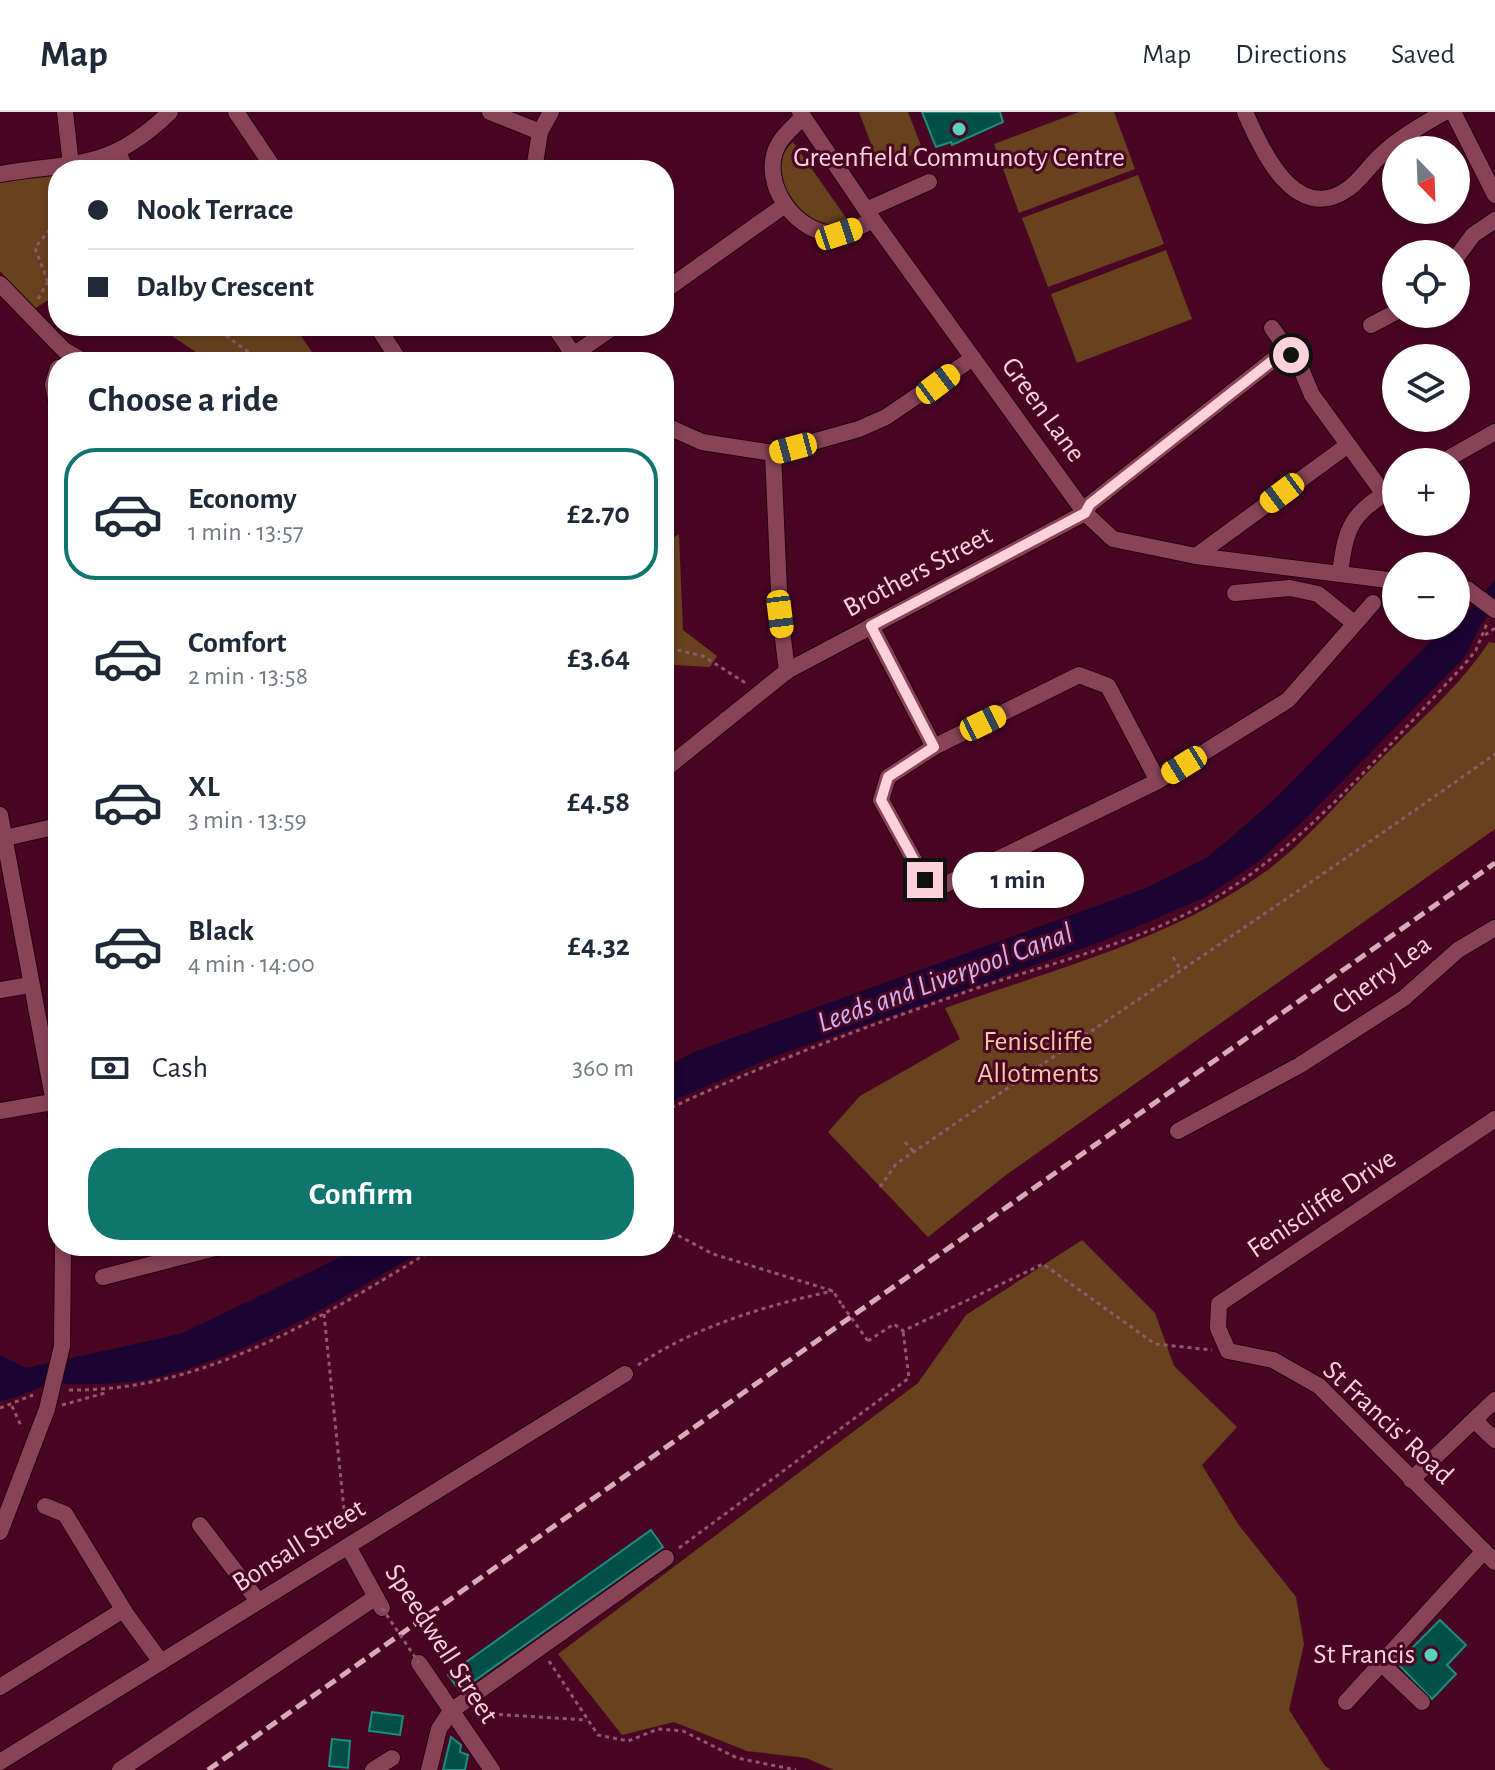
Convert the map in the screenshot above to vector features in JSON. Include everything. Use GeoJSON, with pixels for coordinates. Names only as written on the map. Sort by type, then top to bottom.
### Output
{"type":"FeatureCollection","features":[{"type":"Feature","properties":{"kind":"street"},"geometry":{"type":"LineString","coordinates":[[65,112],[70,160]]}},
{"type":"Feature","properties":{"kind":"street"},"geometry":{"type":"LineString","coordinates":[[89,160],[118,152],[143,138],[170,112]]}},
{"type":"Feature","properties":{"kind":"street"},"geometry":{"type":"LineString","coordinates":[[236,112],[268,160]]}},
{"type":"Feature","properties":{"kind":"street"},"geometry":{"type":"LineString","coordinates":[[249,130],[253,112]]}},
{"type":"Feature","properties":{"kind":"street"},"geometry":{"type":"LineString","coordinates":[[490,112],[540,132]]}},
{"type":"Feature","properties":{"kind":"street"},"geometry":{"type":"LineString","coordinates":[[536,160],[540,132],[551,112]]}},
{"type":"Feature","properties":{"kind":"street"},"geometry":{"type":"LineString","coordinates":[[1245,112],[1279,178],[1299,193],[1321,197],[1348,189],[1397,141],[1445,112]]}},
{"type":"Feature","properties":{"kind":"street"},"geometry":{"type":"LineString","coordinates":[[1453,112],[1495,195]]}},
{"type":"Feature","properties":{"kind":"street"},"geometry":{"type":"LineString","coordinates":[[802,115],[778,145],[773,159],[773,181],[785,205],[809,228],[839,234],[929,182]]}},
{"type":"Feature","properties":{"kind":"street","name":"Green Lane"},"geometry":{"type":"LineString","coordinates":[[802,115],[870,215],[1085,513],[1113,539],[1196,556],[1382,579]]}},
{"type":"Feature","properties":{"kind":"street"},"geometry":{"type":"LineString","coordinates":[[118,152],[122,160]]}},
{"type":"Feature","properties":{"kind":"street"},"geometry":{"type":"LineString","coordinates":[[0,174],[48,168]]}},
{"type":"Feature","properties":{"kind":"street"},"geometry":{"type":"LineString","coordinates":[[674,284],[785,205]]}},
{"type":"Feature","properties":{"kind":"street"},"geometry":{"type":"LineString","coordinates":[[1469,240],[1495,220]]}},
{"type":"Feature","properties":{"kind":"street"},"geometry":{"type":"LineString","coordinates":[[0,284],[29,313],[59,352]]}},
{"type":"Feature","properties":{"kind":"street"},"geometry":{"type":"LineString","coordinates":[[1371,325],[1382,319]]}},
{"type":"Feature","properties":{"kind":"street"},"geometry":{"type":"LineString","coordinates":[[1272,328],[1348,445],[1382,482]]}},
{"type":"Feature","properties":{"kind":"street"},"geometry":{"type":"LineString","coordinates":[[584,352],[603,336]]}},
{"type":"Feature","properties":{"kind":"street","name":"Brothers Street"},"geometry":{"type":"LineString","coordinates":[[674,762],[787,671],[1085,513],[1090,504],[1287,349]]}},
{"type":"Feature","properties":{"kind":"street"},"geometry":{"type":"LineString","coordinates":[[674,429],[702,442],[773,453],[859,429],[886,417],[973,358]]}},
{"type":"Feature","properties":{"kind":"street"},"geometry":{"type":"LineString","coordinates":[[1467,448],[1495,432]]}},
{"type":"Feature","properties":{"kind":"street"},"geometry":{"type":"LineString","coordinates":[[1196,556],[1348,445]]}},
{"type":"Feature","properties":{"kind":"street"},"geometry":{"type":"LineString","coordinates":[[773,453],[780,614],[787,671]]}},
{"type":"Feature","properties":{"kind":"street"},"geometry":{"type":"LineString","coordinates":[[1340,574],[1349,526],[1359,511],[1382,496]]}},
{"type":"Feature","properties":{"kind":"street"},"geometry":{"type":"LineString","coordinates":[[1235,593],[1290,588],[1318,594],[1354,623]]}},
{"type":"Feature","properties":{"kind":"street"},"geometry":{"type":"LineString","coordinates":[[1470,591],[1495,612]]}},
{"type":"Feature","properties":{"kind":"street"},"geometry":{"type":"LineString","coordinates":[[1158,781],[1108,686],[1079,675],[934,747],[888,777],[881,800],[925,880],[942,886],[1158,781],[1288,700],[1373,603]]}},
{"type":"Feature","properties":{"kind":"street"},"geometry":{"type":"LineString","coordinates":[[871,626],[934,747]]}},
{"type":"Feature","properties":{"kind":"street"},"geometry":{"type":"LineString","coordinates":[[48,826],[2,826],[30,985],[48,1062]]}},
{"type":"Feature","properties":{"kind":"street","name":"Cherry Lea"},"geometry":{"type":"LineString","coordinates":[[1178,1131],[1300,1065],[1404,998],[1458,950],[1495,928]]}},
{"type":"Feature","properties":{"kind":"street"},"geometry":{"type":"LineString","coordinates":[[0,990],[30,985]]}},
{"type":"Feature","properties":{"kind":"street"},"geometry":{"type":"LineString","coordinates":[[0,1111],[48,1103]]}},
{"type":"Feature","properties":{"kind":"street","name":"Feniscliffe Drive"},"geometry":{"type":"LineString","coordinates":[[1228,1351],[1218,1328],[1219,1304],[1495,1119]]}},
{"type":"Feature","properties":{"kind":"street"},"geometry":{"type":"LineString","coordinates":[[0,1532],[31,1450],[62,1346],[63,1256]]}},
{"type":"Feature","properties":{"kind":"street"},"geometry":{"type":"LineString","coordinates":[[103,1277],[184,1256]]}},
{"type":"Feature","properties":{"kind":"street","name":"St Francis' Road"},"geometry":{"type":"LineString","coordinates":[[1228,1351],[1273,1360],[1319,1386],[1490,1556]]}},
{"type":"Feature","properties":{"kind":"street","name":"Bonsall Street"},"geometry":{"type":"LineString","coordinates":[[1,1760],[625,1374]]}},
{"type":"Feature","properties":{"kind":"street"},"geometry":{"type":"LineString","coordinates":[[1411,1480],[1495,1400]]}},
{"type":"Feature","properties":{"kind":"street"},"geometry":{"type":"LineString","coordinates":[[1474,1420],[1495,1440]]}},
{"type":"Feature","properties":{"kind":"street"},"geometry":{"type":"LineString","coordinates":[[45,1506],[65,1514],[123,1610],[161,1662]]}},
{"type":"Feature","properties":{"kind":"street"},"geometry":{"type":"LineString","coordinates":[[200,1525],[258,1601]]}},
{"type":"Feature","properties":{"kind":"street","name":"Speedwell Street"},"geometry":{"type":"LineString","coordinates":[[348,1546],[379,1602]]}},
{"type":"Feature","properties":{"kind":"street"},"geometry":{"type":"LineString","coordinates":[[1346,1702],[1381,1663],[1490,1556]]}},
{"type":"Feature","properties":{"kind":"street"},"geometry":{"type":"LineString","coordinates":[[429,1770],[439,1729],[451,1711],[666,1558]]}},
{"type":"Feature","properties":{"kind":"street"},"geometry":{"type":"LineString","coordinates":[[120,1770],[379,1602]]}},
{"type":"Feature","properties":{"kind":"street"},"geometry":{"type":"LineString","coordinates":[[0,1687],[123,1610]]}},
{"type":"Feature","properties":{"kind":"street","name":"Speedwell Street"},"geometry":{"type":"LineString","coordinates":[[419,1663],[492,1770]]}},
{"type":"Feature","properties":{"kind":"street"},"geometry":{"type":"LineString","coordinates":[[1381,1663],[1422,1702]]}},
{"type":"Feature","properties":{"kind":"street"},"geometry":{"type":"LineString","coordinates":[[373,1770],[392,1758]]}},
{"type":"Feature","properties":{"kind":"path"},"geometry":{"type":"LineString","coordinates":[[29,313],[48,282],[35,248],[48,232]]}},
{"type":"Feature","properties":{"kind":"path"},"geometry":{"type":"LineString","coordinates":[[227,336],[248,352]]}},
{"type":"Feature","properties":{"kind":"path"},"geometry":{"type":"LineString","coordinates":[[674,1107],[773,1062],[1133,935],[1225,892],[1264,866],[1355,779],[1464,665],[1495,612]]}},
{"type":"Feature","properties":{"kind":"path"},"geometry":{"type":"LineString","coordinates":[[1483,636],[1495,628]]}},
{"type":"Feature","properties":{"kind":"path"},"geometry":{"type":"LineString","coordinates":[[674,649],[703,656],[760,693]]}},
{"type":"Feature","properties":{"kind":"path"},"geometry":{"type":"LineString","coordinates":[[880,1187],[896,1164],[1180,969],[1290,898],[1495,754]]}},
{"type":"Feature","properties":{"kind":"path"},"geometry":{"type":"LineString","coordinates":[[1173,957],[1180,969]]}},
{"type":"Feature","properties":{"kind":"path"},"geometry":{"type":"LineString","coordinates":[[1083,1036],[1090,1048]]}},
{"type":"Feature","properties":{"kind":"path"},"geometry":{"type":"LineString","coordinates":[[905,1142],[914,1152]]}},
{"type":"Feature","properties":{"kind":"path"},"geometry":{"type":"LineString","coordinates":[[666,1558],[909,1378],[903,1331],[894,1324],[868,1341],[833,1291],[713,1254],[674,1233]]}},
{"type":"Feature","properties":{"kind":"path"},"geometry":{"type":"LineString","coordinates":[[71,1390],[81,1400],[109,1391],[159,1382],[222,1362],[324,1314],[422,1256]]}},
{"type":"Feature","properties":{"kind":"path"},"geometry":{"type":"LineString","coordinates":[[903,1331],[1043,1264],[1155,1344],[1228,1351]]}},
{"type":"Feature","properties":{"kind":"path"},"geometry":{"type":"LineString","coordinates":[[625,1374],[664,1347],[788,1301],[833,1291]]}},
{"type":"Feature","properties":{"kind":"path"},"geometry":{"type":"LineString","coordinates":[[324,1314],[348,1546]]}},
{"type":"Feature","properties":{"kind":"path"},"geometry":{"type":"LineString","coordinates":[[63,1390],[109,1391]]}},
{"type":"Feature","properties":{"kind":"path"},"geometry":{"type":"LineString","coordinates":[[0,1408],[44,1402]]}},
{"type":"Feature","properties":{"kind":"path","name":"Speedwell Street"},"geometry":{"type":"LineString","coordinates":[[379,1602],[419,1663]]}},
{"type":"Feature","properties":{"kind":"path"},"geometry":{"type":"LineString","coordinates":[[541,1648],[598,1735],[628,1741],[658,1729],[683,1731],[737,1758],[796,1770]]}},
{"type":"Feature","properties":{"kind":"path"},"geometry":{"type":"LineString","coordinates":[[451,1711],[589,1720]]}},
{"type":"Feature","properties":{"kind":"green space"},"geometry":{"type":"Polygon","coordinates":[[[859,112],[908,112],[923,151],[880,167],[859,112]]]}},
{"type":"Feature","properties":{"kind":"green space"},"geometry":{"type":"Polygon","coordinates":[[[1079,112],[1114,112],[1135,169],[1019,213],[994,144],[1079,112]]]}},
{"type":"Feature","properties":{"kind":"green space"},"geometry":{"type":"Polygon","coordinates":[[[793,142],[851,225],[834,226],[817,221],[790,200],[782,186],[779,171],[782,156],[793,142]]]}},
{"type":"Feature","properties":{"kind":"green space"},"geometry":{"type":"Polygon","coordinates":[[[48,174],[48,300],[34,309],[0,271],[0,179],[48,174]]]}},
{"type":"Feature","properties":{"kind":"green space"},"geometry":{"type":"Polygon","coordinates":[[[1138,175],[1164,244],[1048,287],[1022,218],[1138,175]]]}},
{"type":"Feature","properties":{"kind":"green space"},"geometry":{"type":"Polygon","coordinates":[[[1166,250],[1192,319],[1077,363],[1051,294],[1166,250]]]}},
{"type":"Feature","properties":{"kind":"green space"},"geometry":{"type":"Polygon","coordinates":[[[172,336],[301,336],[312,352],[196,352],[172,336]]]}},
{"type":"Feature","properties":{"kind":"green space"},"geometry":{"type":"Polygon","coordinates":[[[679,534],[683,630],[717,656],[710,667],[674,665],[674,537],[679,534]]]}},
{"type":"Feature","properties":{"kind":"green space","name":"Feniscliffe Allotments"},"geometry":{"type":"Polygon","coordinates":[[[1489,642],[1495,643],[1495,829],[1006,1175],[928,1237],[828,1132],[860,1096],[960,1039],[945,1008],[1154,933],[1194,915],[1269,869],[1438,703],[1489,642]]]}},
{"type":"Feature","properties":{"kind":"green space"},"geometry":{"type":"Polygon","coordinates":[[[1082,1240],[1155,1313],[1174,1366],[1237,1427],[1202,1465],[1238,1524],[1296,1597],[1304,1644],[1289,1710],[1325,1766],[1331,1770],[834,1770],[806,1758],[747,1751],[674,1722],[622,1735],[558,1654],[918,1383],[966,1315],[1082,1240]]]}},
{"type":"Feature","properties":{"kind":"water","name":"Leeds and Liverpool Canal"},"geometry":{"type":"Polygon","coordinates":[[[1495,580],[1495,608],[1485,619],[1463,659],[1301,823],[1259,861],[1204,898],[1106,940],[770,1058],[674,1101],[674,1062],[699,1050],[1146,888],[1206,858],[1275,799],[1432,640],[1470,640],[1470,609],[1495,580]]]}},
{"type":"Feature","properties":{"kind":"water"},"geometry":{"type":"Polygon","coordinates":[[[343,1256],[413,1256],[303,1320],[202,1364],[141,1380],[55,1384],[0,1401],[0,1355],[26,1368],[180,1334],[343,1256]]]}},
{"type":"Feature","properties":{"kind":"building","name":"Greenfield Communoty Centre"},"geometry":{"type":"Polygon","coordinates":[[[922,112],[1000,112],[1003,122],[952,145],[951,142],[936,147],[922,112]]]}},
{"type":"Feature","properties":{"kind":"building"},"geometry":{"type":"Polygon","coordinates":[[[651,1530],[663,1547],[460,1691],[448,1675],[651,1530]]]}},
{"type":"Feature","properties":{"kind":"building","name":"St Francis"},"geometry":{"type":"Polygon","coordinates":[[[1440,1620],[1466,1645],[1447,1665],[1456,1674],[1432,1699],[1397,1663],[1440,1620]]]}},
{"type":"Feature","properties":{"kind":"building"},"geometry":{"type":"Polygon","coordinates":[[[372,1712],[403,1716],[400,1735],[369,1731],[372,1712]]]}},
{"type":"Feature","properties":{"kind":"building"},"geometry":{"type":"Polygon","coordinates":[[[451,1737],[461,1745],[460,1752],[468,1755],[465,1770],[443,1770],[451,1737]]]}},
{"type":"Feature","properties":{"kind":"building"},"geometry":{"type":"Polygon","coordinates":[[[332,1739],[350,1741],[348,1768],[329,1766],[332,1739]]]}},
{"type":"Feature","properties":{"kind":"railway"},"geometry":{"type":"LineString","coordinates":[[208,1770],[1495,863]]}},
{"type":"Feature","properties":{"kind":"place","name":"Greenfield Communoty Centre"},"geometry":{"type":"Point","coordinates":[959,129]}},
{"type":"Feature","properties":{"kind":"place","name":"St Francis"},"geometry":{"type":"Point","coordinates":[1431,1655]}},
{"type":"Feature","properties":{"kind":"route"},"geometry":{"type":"LineString","coordinates":[[925,880],[881,800],[888,777],[934,747],[871,626],[1085,513],[1090,504],[1287,349],[1291,355]]}}]}
